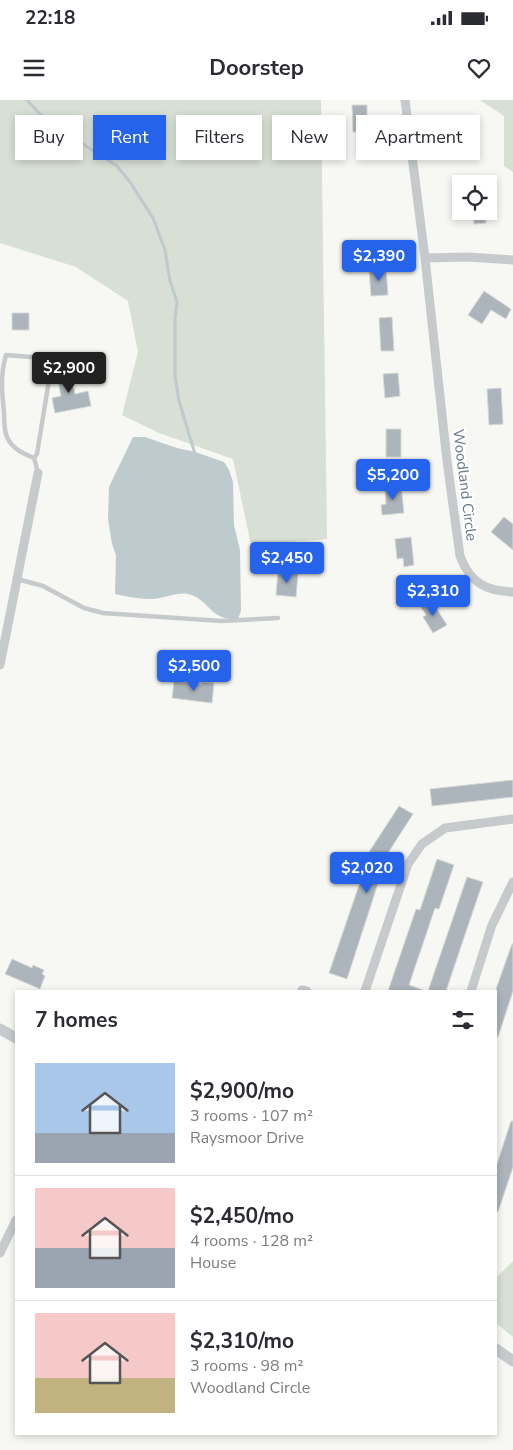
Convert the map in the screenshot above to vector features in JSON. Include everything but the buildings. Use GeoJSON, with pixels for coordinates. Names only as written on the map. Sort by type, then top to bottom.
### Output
{"type":"FeatureCollection","features":[{"type":"Feature","properties":{"kind":"street","name":"Woodland Circle"},"geometry":{"type":"LineString","coordinates":[[405,100],[425,258],[447,461],[460,556],[464,568],[476,581],[491,589],[513,592]]}},
{"type":"Feature","properties":{"kind":"street"},"geometry":{"type":"LineString","coordinates":[[425,258],[468,257],[513,260]]}},
{"type":"Feature","properties":{"kind":"street"},"geometry":{"type":"LineString","coordinates":[[0,665],[38,474]]}},
{"type":"Feature","properties":{"kind":"street"},"geometry":{"type":"LineString","coordinates":[[365,990],[408,864],[422,844],[445,828],[513,819]]}},
{"type":"Feature","properties":{"kind":"street"},"geometry":{"type":"LineString","coordinates":[[471,990],[492,925],[513,882]]}},
{"type":"Feature","properties":{"kind":"street"},"geometry":{"type":"LineString","coordinates":[[0,1029],[15,1037]]}},
{"type":"Feature","properties":{"kind":"street"},"geometry":{"type":"LineString","coordinates":[[0,1253],[15,1222]]}},
{"type":"Feature","properties":{"kind":"street"},"geometry":{"type":"LineString","coordinates":[[497,1350],[513,1361]]}},
{"type":"Feature","properties":{"kind":"lane"},"geometry":{"type":"LineString","coordinates":[[34,458],[19,452],[7,438],[1,388],[6,355],[44,358],[51,368],[37,454],[34,458],[38,474]]}},
{"type":"Feature","properties":{"kind":"lane"},"geometry":{"type":"LineString","coordinates":[[17,579],[43,586],[84,608],[103,613],[221,621],[278,618]]}},
{"type":"Feature","properties":{"kind":"shaded area"},"geometry":{"type":"Polygon","coordinates":[[[0,100],[321,100],[321,115],[272,115],[272,160],[322,160],[327,539],[251,545],[233,459],[159,433],[122,415],[138,352],[128,301],[76,267],[0,243],[0,100]]]}},
{"type":"Feature","properties":{"kind":"shaded area"},"geometry":{"type":"Polygon","coordinates":[[[480,100],[513,100],[513,172],[504,166],[504,116],[480,100]]]}},
{"type":"Feature","properties":{"kind":"shaded area"},"geometry":{"type":"Polygon","coordinates":[[[133,437],[145,437],[195,452],[224,462],[229,470],[233,482],[234,525],[240,550],[241,611],[238,619],[221,617],[201,600],[188,594],[175,594],[154,599],[134,598],[115,594],[116,555],[112,544],[108,519],[109,487],[133,437]]]}},
{"type":"Feature","properties":{"kind":"shaded area"},"geometry":{"type":"Polygon","coordinates":[[[513,1261],[513,1337],[497,1324],[497,1277],[513,1261]]]}},
{"type":"Feature","properties":{"kind":"waterway"},"geometry":{"type":"LineString","coordinates":[[27,100],[39,113],[60,129],[117,166],[130,182],[153,218],[165,250],[170,281],[177,302],[175,318],[175,376],[179,401],[195,454]]}}]}
